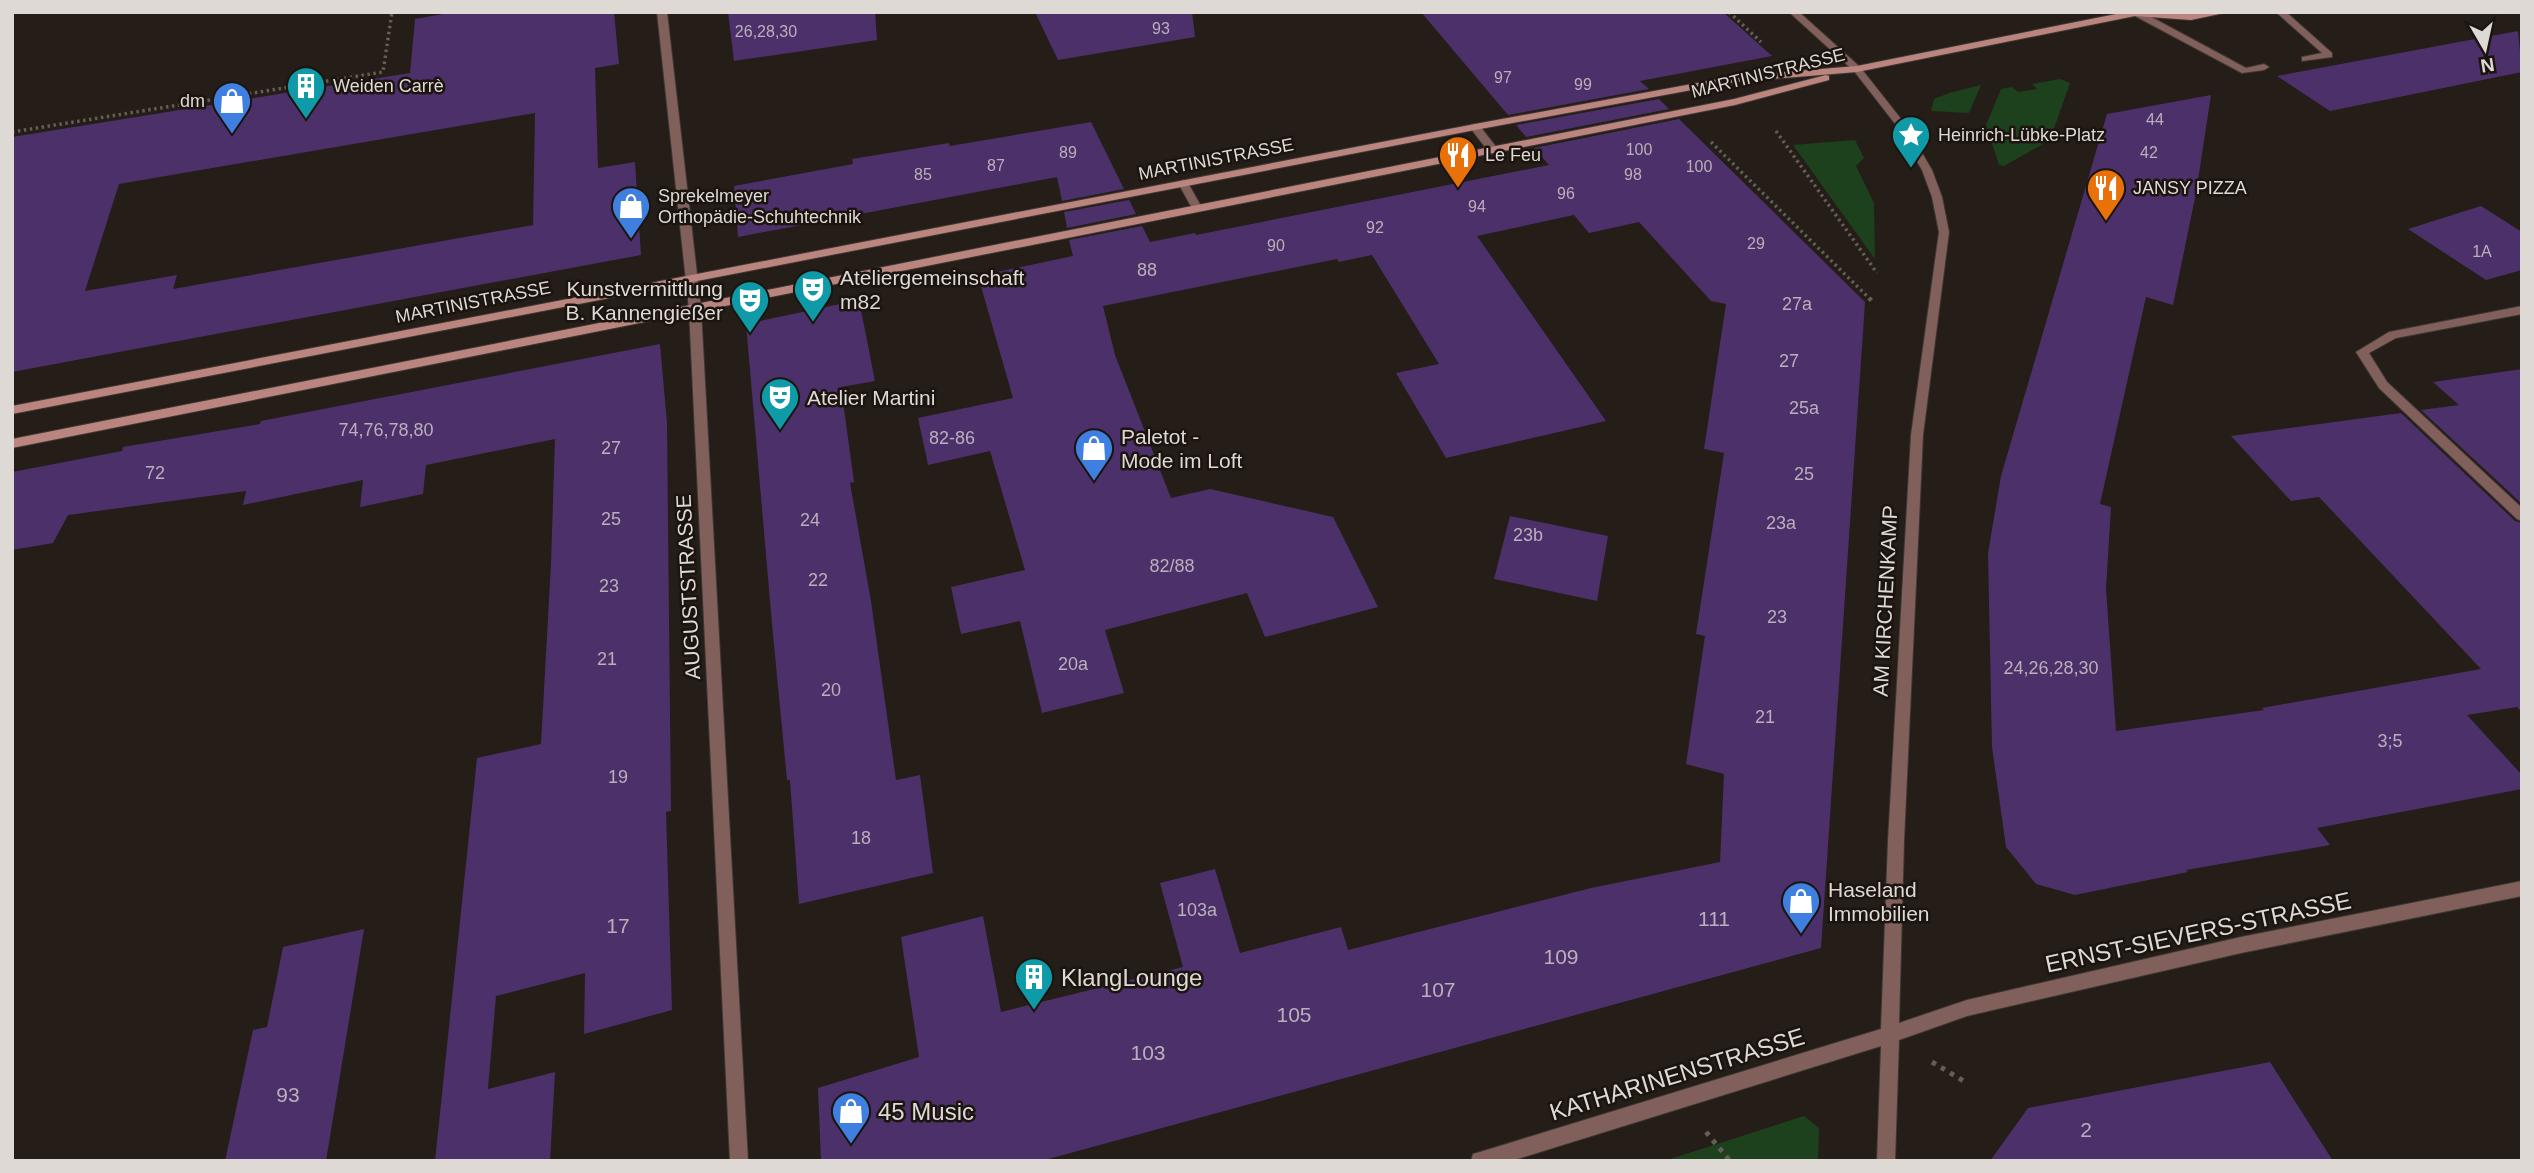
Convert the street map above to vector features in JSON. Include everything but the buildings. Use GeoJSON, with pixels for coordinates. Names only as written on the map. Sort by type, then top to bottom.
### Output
{"type":"FeatureCollection","features":[{"type":"Feature","properties":{"kind":"main road"},"geometry":{"type":"LineString","coordinates":[[1857,69],[2138,13],[2192,17],[2225,12]]}},
{"type":"Feature","properties":{"kind":"main road","name":"MARTINISTRASSE"},"geometry":{"type":"LineString","coordinates":[[12,410],[1475,127],[1735,79],[1857,69]]}},
{"type":"Feature","properties":{"kind":"main road","name":"MARTINISTRASSE"},"geometry":{"type":"LineString","coordinates":[[12,444],[1755,98],[1857,69]]}},
{"type":"Feature","properties":{"kind":"street","name":"AUGUSTSTRASSE"},"geometry":{"type":"LineString","coordinates":[[662,12],[695,309],[739,1161]]}},
{"type":"Feature","properties":{"kind":"street","name":"AM KIRCHENKAMP"},"geometry":{"type":"LineString","coordinates":[[1793,12],[1857,69],[1900,124],[1927,170],[1937,197],[1944,232],[1916,435],[1889,1035],[1886,1161]]}},
{"type":"Feature","properties":{"kind":"street"},"geometry":{"type":"LineString","coordinates":[[2280,12],[2329,55],[2305,59]]}},
{"type":"Feature","properties":{"kind":"street"},"geometry":{"type":"LineString","coordinates":[[2138,13],[2245,71],[2264,67]]}},
{"type":"Feature","properties":{"kind":"street"},"geometry":{"type":"LineString","coordinates":[[1475,127],[1493,150]]}},
{"type":"Feature","properties":{"kind":"street"},"geometry":{"type":"LineString","coordinates":[[1183,183],[1197,208]]}},
{"type":"Feature","properties":{"kind":"street"},"geometry":{"type":"LineString","coordinates":[[2522,310],[2393,335],[2362,352],[2383,385],[2522,516]]}},
{"type":"Feature","properties":{"kind":"street","name":"ERNST-SIEVERS-STRASSE"},"geometry":{"type":"LineString","coordinates":[[1889,1035],[1966,1008],[2241,945],[2522,888]]}},
{"type":"Feature","properties":{"kind":"street","name":"KATHARINENSTRASSE"},"geometry":{"type":"LineString","coordinates":[[1480,1161],[1889,1035]]}},
{"type":"Feature","properties":{"kind":"path"},"geometry":{"type":"LineString","coordinates":[[12,132],[383,72],[392,12]]}},
{"type":"Feature","properties":{"kind":"path"},"geometry":{"type":"LineString","coordinates":[[1776,131],[1877,273]]}},
{"type":"Feature","properties":{"kind":"path"},"geometry":{"type":"LineString","coordinates":[[1704,135],[1875,304]]}},
{"type":"Feature","properties":{"kind":"green space"},"geometry":{"type":"Polygon","coordinates":[[[2060,79],[2070,83],[2050,140],[2004,166],[1999,165],[1986,125],[2001,89],[2012,87],[2018,92],[2037,89],[2032,84],[2060,79]]]}},
{"type":"Feature","properties":{"kind":"green space"},"geometry":{"type":"Polygon","coordinates":[[[1981,85],[1969,113],[1931,111],[1934,99],[1981,85]]]}},
{"type":"Feature","properties":{"kind":"green space"},"geometry":{"type":"Polygon","coordinates":[[[1855,140],[1864,158],[1856,166],[1874,203],[1875,259],[1793,145],[1855,140]]]}},
{"type":"Feature","properties":{"kind":"green space"},"geometry":{"type":"Polygon","coordinates":[[[1804,1116],[1819,1128],[1818,1161],[1664,1161],[1804,1116]]]}},
{"type":"Feature","properties":{"kind":"place","name":"Weiden Carrè"},"geometry":{"type":"Point","coordinates":[306,120]}},
{"type":"Feature","properties":{"kind":"place","name":"dm"},"geometry":{"type":"Point","coordinates":[232,135]}},
{"type":"Feature","properties":{"kind":"place","name":"Heinrich-Lübke-Platz"},"geometry":{"type":"Point","coordinates":[1911,169]}},
{"type":"Feature","properties":{"kind":"place","name":"Le Feu"},"geometry":{"type":"Point","coordinates":[1458,189]}},
{"type":"Feature","properties":{"kind":"place","name":"JANSY PIZZA"},"geometry":{"type":"Point","coordinates":[2106,222]}},
{"type":"Feature","properties":{"kind":"place","name":"Sprekelmeyer Orthopädie-Schuhtechnik"},"geometry":{"type":"Point","coordinates":[631,240]}},
{"type":"Feature","properties":{"kind":"place","name":"Ateliergemeinschaft m82"},"geometry":{"type":"Point","coordinates":[813,323]}},
{"type":"Feature","properties":{"kind":"place","name":"Kunstvermittlung B. Kannengießer"},"geometry":{"type":"Point","coordinates":[750,334]}},
{"type":"Feature","properties":{"kind":"place","name":"Atelier Martini"},"geometry":{"type":"Point","coordinates":[780,431]}},
{"type":"Feature","properties":{"kind":"place","name":"Paletot - Mode im Loft"},"geometry":{"type":"Point","coordinates":[1094,482]}},
{"type":"Feature","properties":{"kind":"place","name":"Haseland Immobilien"},"geometry":{"type":"Point","coordinates":[1801,935]}},
{"type":"Feature","properties":{"kind":"place","name":"KlangLounge"},"geometry":{"type":"Point","coordinates":[1034,1011]}},
{"type":"Feature","properties":{"kind":"place","name":"45 Music"},"geometry":{"type":"Point","coordinates":[851,1145]}}]}
